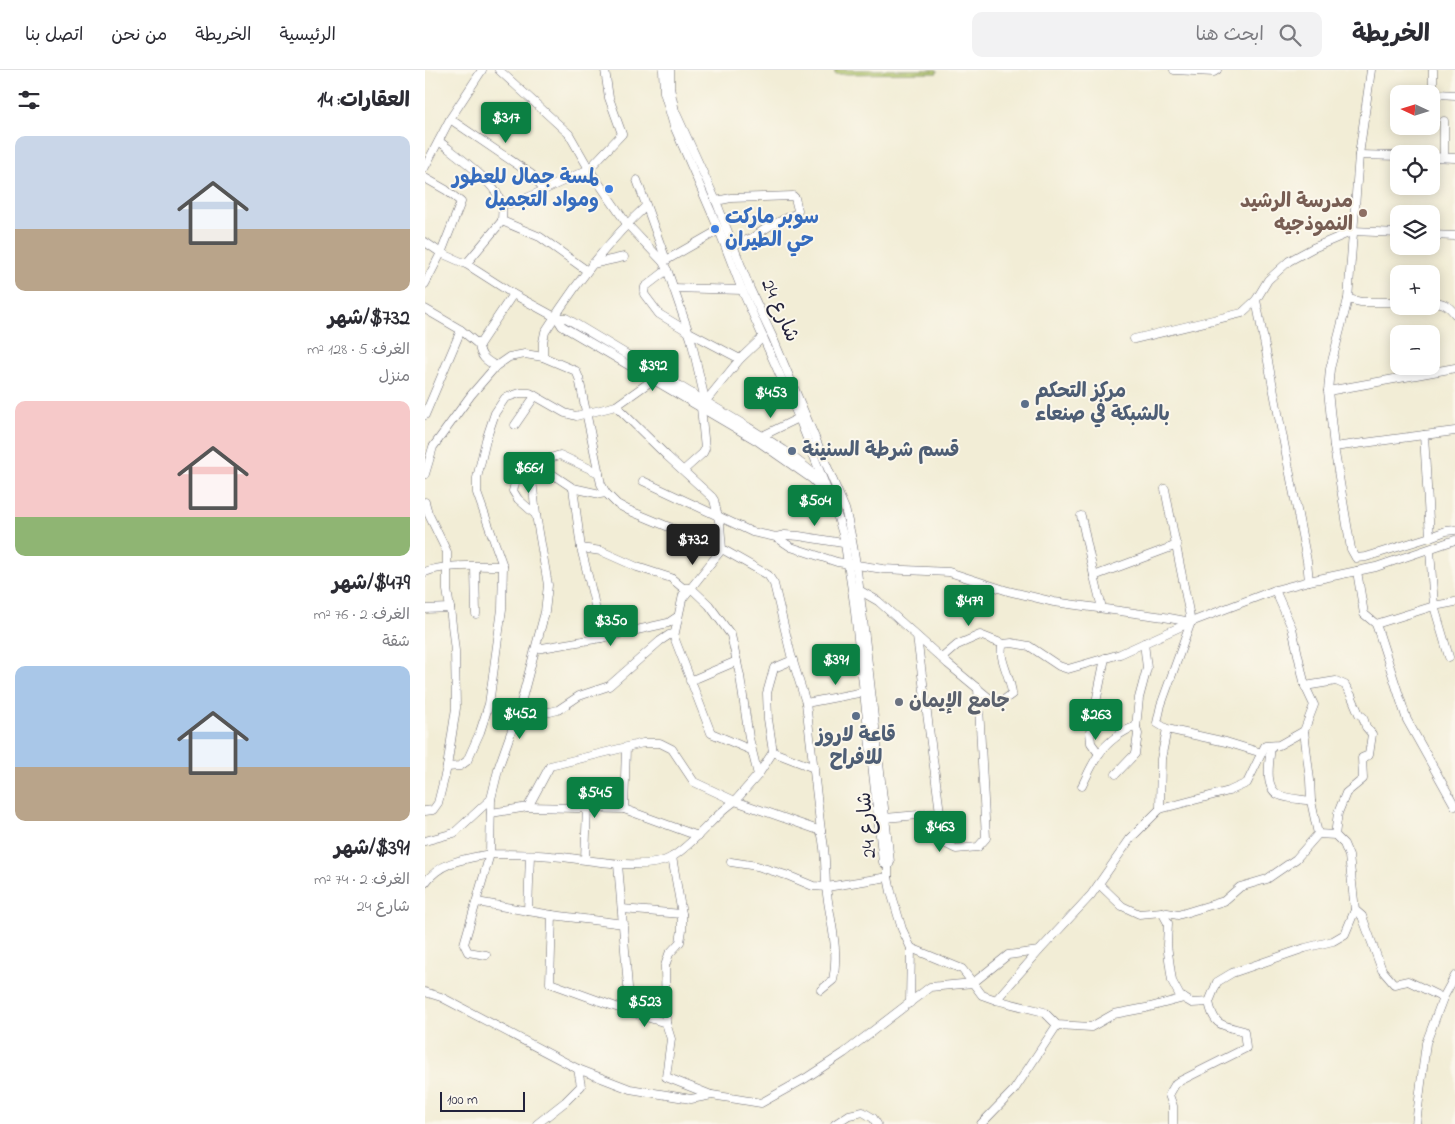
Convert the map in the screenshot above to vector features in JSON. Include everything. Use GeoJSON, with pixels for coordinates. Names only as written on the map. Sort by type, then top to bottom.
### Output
{"type":"FeatureCollection","features":[{"type":"Feature","properties":{"kind":"street"},"geometry":{"type":"LineString","coordinates":[[425,167],[450,119],[482,70]]}},
{"type":"Feature","properties":{"kind":"street"},"geometry":{"type":"LineString","coordinates":[[499,70],[569,134],[589,169],[627,224],[665,261]]}},
{"type":"Feature","properties":{"kind":"street"},"geometry":{"type":"LineString","coordinates":[[502,204],[516,203],[589,169],[622,134],[609,98],[605,70]]}},
{"type":"Feature","properties":{"kind":"street","name":"شارع 24"},"geometry":{"type":"LineString","coordinates":[[663,70],[663,92],[669,115],[719,230],[741,290],[799,418],[840,498],[849,523],[849,544],[890,862],[888,868]]}},
{"type":"Feature","properties":{"kind":"street","name":"شارع 24"},"geometry":{"type":"LineString","coordinates":[[670,70],[670,88],[675,111],[716,201],[777,347],[823,468],[823,480],[849,544]]}},
{"type":"Feature","properties":{"kind":"street"},"geometry":{"type":"LineString","coordinates":[[1176,70],[1214,72],[1217,70]]}},
{"type":"Feature","properties":{"kind":"street"},"geometry":{"type":"LineString","coordinates":[[1371,70],[1359,155],[1348,299],[1330,369],[1328,391],[1351,549],[1356,558],[1366,557],[1446,531],[1455,530]]}},
{"type":"Feature","properties":{"kind":"street"},"geometry":{"type":"LineString","coordinates":[[1433,70],[1433,86],[1438,94],[1455,96]]}},
{"type":"Feature","properties":{"kind":"street"},"geometry":{"type":"LineString","coordinates":[[450,119],[531,174],[544,189]]}},
{"type":"Feature","properties":{"kind":"street"},"geometry":{"type":"LineString","coordinates":[[1444,121],[1444,157]]}},
{"type":"Feature","properties":{"kind":"street"},"geometry":{"type":"LineString","coordinates":[[439,142],[468,163],[496,191],[502,204],[502,221],[466,264]]}},
{"type":"Feature","properties":{"kind":"street"},"geometry":{"type":"LineString","coordinates":[[1359,155],[1390,156]]}},
{"type":"Feature","properties":{"kind":"street"},"geometry":{"type":"LineString","coordinates":[[1440,157],[1455,158]]}},
{"type":"Feature","properties":{"kind":"street"},"geometry":{"type":"LineString","coordinates":[[425,178],[446,190],[461,202],[441,253],[425,284]]}},
{"type":"Feature","properties":{"kind":"street"},"geometry":{"type":"LineString","coordinates":[[637,180],[689,332],[703,403],[705,449],[684,470]]}},
{"type":"Feature","properties":{"kind":"street"},"geometry":{"type":"LineString","coordinates":[[716,201],[731,198],[793,196],[795,198],[797,213],[768,227],[752,238],[733,245]]}},
{"type":"Feature","properties":{"kind":"street"},"geometry":{"type":"LineString","coordinates":[[543,357],[543,337],[588,267],[646,206]]}},
{"type":"Feature","properties":{"kind":"street"},"geometry":{"type":"LineString","coordinates":[[502,221],[540,237],[588,267],[624,257]]}},
{"type":"Feature","properties":{"kind":"street"},"geometry":{"type":"LineString","coordinates":[[665,261],[719,230]]}},
{"type":"Feature","properties":{"kind":"street"},"geometry":{"type":"LineString","coordinates":[[1134,339],[1242,313],[1256,300],[1268,280],[1289,261],[1313,248],[1353,231],[1390,233]]}},
{"type":"Feature","properties":{"kind":"street"},"geometry":{"type":"LineString","coordinates":[[1440,235],[1455,236]]}},
{"type":"Feature","properties":{"kind":"street"},"geometry":{"type":"LineString","coordinates":[[425,242],[441,253],[466,264],[513,294],[556,316],[566,318],[823,480],[840,498]]}},
{"type":"Feature","properties":{"kind":"street"},"geometry":{"type":"LineString","coordinates":[[667,270],[645,287],[644,294],[659,314],[740,359]]}},
{"type":"Feature","properties":{"kind":"street"},"geometry":{"type":"LineString","coordinates":[[673,288],[741,290]]}},
{"type":"Feature","properties":{"kind":"street"},"geometry":{"type":"LineString","coordinates":[[495,366],[484,358],[480,352],[479,345],[513,294]]}},
{"type":"Feature","properties":{"kind":"street"},"geometry":{"type":"LineString","coordinates":[[1348,299],[1361,302],[1390,302]]}},
{"type":"Feature","properties":{"kind":"street"},"geometry":{"type":"LineString","coordinates":[[1256,300],[1307,561],[1309,580]]}},
{"type":"Feature","properties":{"kind":"street"},"geometry":{"type":"LineString","coordinates":[[1440,303],[1449,305],[1455,314]]}},
{"type":"Feature","properties":{"kind":"street"},"geometry":{"type":"LineString","coordinates":[[425,310],[461,330],[479,345]]}},
{"type":"Feature","properties":{"kind":"street"},"geometry":{"type":"LineString","coordinates":[[556,316],[561,326],[654,379],[703,403]]}},
{"type":"Feature","properties":{"kind":"street"},"geometry":{"type":"LineString","coordinates":[[425,415],[461,330]]}},
{"type":"Feature","properties":{"kind":"street"},"geometry":{"type":"LineString","coordinates":[[703,403],[740,359],[763,338]]}},
{"type":"Feature","properties":{"kind":"street"},"geometry":{"type":"LineString","coordinates":[[425,474],[433,447],[495,366],[509,357],[525,354],[543,357],[576,371],[601,484],[606,493],[617,504],[722,548],[768,574],[774,584],[806,703],[835,949],[833,980],[821,990]]}},
{"type":"Feature","properties":{"kind":"street"},"geometry":{"type":"LineString","coordinates":[[1328,391],[1455,368]]}},
{"type":"Feature","properties":{"kind":"street"},"geometry":{"type":"LineString","coordinates":[[447,767],[459,766],[467,761],[489,704],[502,609],[503,566],[477,493],[477,478],[495,413],[500,403],[520,392],[530,393],[571,415],[586,415],[616,406],[654,379]]}},
{"type":"Feature","properties":{"kind":"street"},"geometry":{"type":"LineString","coordinates":[[515,425],[535,396]]}},
{"type":"Feature","properties":{"kind":"street"},"geometry":{"type":"LineString","coordinates":[[616,406],[712,497],[718,517],[722,548],[687,588],[677,618],[674,637],[711,733],[751,750]]}},
{"type":"Feature","properties":{"kind":"street"},"geometry":{"type":"LineString","coordinates":[[759,438],[799,418]]}},
{"type":"Feature","properties":{"kind":"street"},"geometry":{"type":"LineString","coordinates":[[1335,446],[1455,431]]}},
{"type":"Feature","properties":{"kind":"street"},"geometry":{"type":"LineString","coordinates":[[1424,435],[1430,537]]}},
{"type":"Feature","properties":{"kind":"street"},"geometry":{"type":"LineString","coordinates":[[532,470],[547,459],[560,455],[599,473]]}},
{"type":"Feature","properties":{"kind":"street"},"geometry":{"type":"LineString","coordinates":[[806,471],[817,472],[823,468]]}},
{"type":"Feature","properties":{"kind":"street"},"geometry":{"type":"LineString","coordinates":[[486,955],[468,952],[464,944],[491,854],[491,799],[499,766],[519,710],[536,649],[545,612],[548,585],[536,515],[532,470]]}},
{"type":"Feature","properties":{"kind":"street"},"geometry":{"type":"LineString","coordinates":[[536,515],[518,499],[513,491],[517,475],[523,472],[532,470],[549,472],[573,488],[600,494],[606,493]]}},
{"type":"Feature","properties":{"kind":"street"},"geometry":{"type":"LineString","coordinates":[[806,471],[829,495]]}},
{"type":"Feature","properties":{"kind":"street"},"geometry":{"type":"LineString","coordinates":[[812,479],[823,480]]}},
{"type":"Feature","properties":{"kind":"street"},"geometry":{"type":"LineString","coordinates":[[643,481],[751,532],[776,537],[799,536],[849,544]]}},
{"type":"Feature","properties":{"kind":"street"},"geometry":{"type":"LineString","coordinates":[[573,488],[581,548],[601,638]]}},
{"type":"Feature","properties":{"kind":"street"},"geometry":{"type":"LineString","coordinates":[[1165,489],[1191,622],[1161,705],[1157,723],[1167,729],[1226,742],[1262,753]]}},
{"type":"Feature","properties":{"kind":"street"},"geometry":{"type":"LineString","coordinates":[[425,502],[427,513],[447,552],[450,608],[455,651],[456,702],[447,767],[437,806],[433,810],[425,810]]}},
{"type":"Feature","properties":{"kind":"street"},"geometry":{"type":"LineString","coordinates":[[1081,516],[1102,608]]}},
{"type":"Feature","properties":{"kind":"street"},"geometry":{"type":"LineString","coordinates":[[776,537],[791,548],[820,558],[852,565],[883,569],[949,572],[1008,591],[1055,602],[1191,622]]}},
{"type":"Feature","properties":{"kind":"street"},"geometry":{"type":"LineString","coordinates":[[941,658],[957,645],[980,635],[1003,644],[1012,643],[1029,646],[1059,666],[1068,668],[1120,654],[1191,622],[1275,590],[1309,580],[1377,567],[1455,540]]}},
{"type":"Feature","properties":{"kind":"street"},"geometry":{"type":"LineString","coordinates":[[1095,576],[1177,545]]}},
{"type":"Feature","properties":{"kind":"street"},"geometry":{"type":"LineString","coordinates":[[581,548],[601,551],[637,567],[671,578],[709,605],[731,635],[751,750],[759,775]]}},
{"type":"Feature","properties":{"kind":"street"},"geometry":{"type":"LineString","coordinates":[[1429,550],[1434,606],[1449,657]]}},
{"type":"Feature","properties":{"kind":"street"},"geometry":{"type":"LineString","coordinates":[[425,563],[428,571],[447,568],[503,566]]}},
{"type":"Feature","properties":{"kind":"street"},"geometry":{"type":"LineString","coordinates":[[475,567],[476,614]]}},
{"type":"Feature","properties":{"kind":"street"},"geometry":{"type":"LineString","coordinates":[[1357,571],[1364,614],[1376,624],[1407,720],[1455,806]]}},
{"type":"Feature","properties":{"kind":"street"},"geometry":{"type":"LineString","coordinates":[[856,589],[878,601],[941,658],[995,702],[1001,702],[1012,694],[1012,684],[1001,657],[1003,644]]}},
{"type":"Feature","properties":{"kind":"street"},"geometry":{"type":"LineString","coordinates":[[1275,590],[1292,628],[1305,686],[1315,705],[1304,731],[1311,801],[1318,834]]}},
{"type":"Feature","properties":{"kind":"street"},"geometry":{"type":"LineString","coordinates":[[1376,624],[1434,606],[1455,602]]}},
{"type":"Feature","properties":{"kind":"street"},"geometry":{"type":"LineString","coordinates":[[425,609],[450,608]]}},
{"type":"Feature","properties":{"kind":"street"},"geometry":{"type":"LineString","coordinates":[[536,649],[601,638],[668,623],[677,618]]}},
{"type":"Feature","properties":{"kind":"street"},"geometry":{"type":"LineString","coordinates":[[519,710],[550,712],[558,710],[579,696],[609,686],[660,642],[669,635],[674,634]]}},
{"type":"Feature","properties":{"kind":"street"},"geometry":{"type":"LineString","coordinates":[[917,637],[944,843],[956,848],[978,847],[986,838],[978,688]]}},
{"type":"Feature","properties":{"kind":"street"},"geometry":{"type":"LineString","coordinates":[[1117,774],[1135,754],[1138,734],[1136,727],[1139,698],[1147,668],[1145,643]]}},
{"type":"Feature","properties":{"kind":"street"},"geometry":{"type":"LineString","coordinates":[[1099,754],[1091,743],[1089,732],[1105,658]]}},
{"type":"Feature","properties":{"kind":"street"},"geometry":{"type":"LineString","coordinates":[[425,883],[432,874],[446,864],[491,854],[585,859],[618,864],[649,863],[663,861],[672,857],[698,836],[759,775],[773,752],[768,719],[767,693],[773,668],[793,660]]}},
{"type":"Feature","properties":{"kind":"street"},"geometry":{"type":"LineString","coordinates":[[690,681],[737,661]]}},
{"type":"Feature","properties":{"kind":"street"},"geometry":{"type":"LineString","coordinates":[[1305,686],[1328,681],[1336,681],[1345,685],[1359,714],[1363,717],[1366,726],[1372,734],[1369,755],[1362,758],[1363,779],[1346,793],[1338,813],[1335,834]]}},
{"type":"Feature","properties":{"kind":"street"},"geometry":{"type":"LineString","coordinates":[[806,703],[868,692]]}},
{"type":"Feature","properties":{"kind":"street","name":"شارع 24"},"geometry":{"type":"LineString","coordinates":[[868,692],[883,862],[888,868]]}},
{"type":"Feature","properties":{"kind":"street"},"geometry":{"type":"LineString","coordinates":[[1082,786],[1099,754],[1116,737],[1136,727]]}},
{"type":"Feature","properties":{"kind":"street"},"geometry":{"type":"LineString","coordinates":[[1160,809],[1161,759],[1167,729]]}},
{"type":"Feature","properties":{"kind":"street"},"geometry":{"type":"LineString","coordinates":[[996,1000],[1091,895],[1130,839],[1160,809],[1247,784],[1265,746],[1279,745],[1304,731]]}},
{"type":"Feature","properties":{"kind":"street"},"geometry":{"type":"LineString","coordinates":[[528,807],[550,766],[643,743],[660,743],[672,748],[694,782],[735,801],[821,831]]}},
{"type":"Feature","properties":{"kind":"street"},"geometry":{"type":"LineString","coordinates":[[1271,746],[1269,783],[1271,789],[1279,795],[1311,801]]}},
{"type":"Feature","properties":{"kind":"street"},"geometry":{"type":"LineString","coordinates":[[624,809],[625,748]]}},
{"type":"Feature","properties":{"kind":"street"},"geometry":{"type":"LineString","coordinates":[[773,752],[814,768]]}},
{"type":"Feature","properties":{"kind":"street"},"geometry":{"type":"LineString","coordinates":[[425,841],[454,833],[491,799]]}},
{"type":"Feature","properties":{"kind":"street"},"geometry":{"type":"LineString","coordinates":[[491,813],[528,807],[624,809],[698,836]]}},
{"type":"Feature","properties":{"kind":"street"},"geometry":{"type":"LineString","coordinates":[[585,859],[587,807]]}},
{"type":"Feature","properties":{"kind":"street"},"geometry":{"type":"LineString","coordinates":[[885,818],[941,813]]}},
{"type":"Feature","properties":{"kind":"street"},"geometry":{"type":"LineString","coordinates":[[1099,884],[1122,906],[1139,914],[1162,912],[1178,915],[1224,901],[1240,887],[1267,879],[1296,859],[1318,834],[1335,834],[1344,844],[1349,856],[1355,910],[1345,934],[1333,941],[1305,948],[1232,974],[1217,982],[1209,1002],[1211,1015],[1218,1024],[1244,1031],[1245,1048],[1176,1083],[1169,1095],[1173,1106],[1173,1124]]}},
{"type":"Feature","properties":{"kind":"street"},"geometry":{"type":"LineString","coordinates":[[528,911],[530,855]]}},
{"type":"Feature","properties":{"kind":"street"},"geometry":{"type":"LineString","coordinates":[[672,857],[682,914],[680,942],[669,954],[665,966],[666,1023],[671,1039],[666,1077],[712,1096],[761,1103],[806,1078],[844,1053],[930,987],[973,983],[1008,955],[1039,951]]}},
{"type":"Feature","properties":{"kind":"street"},"geometry":{"type":"LineString","coordinates":[[731,862],[772,870],[813,886],[827,888],[888,877]]}},
{"type":"Feature","properties":{"kind":"street"},"geometry":{"type":"LineString","coordinates":[[618,864],[630,1012]]}},
{"type":"Feature","properties":{"kind":"street"},"geometry":{"type":"LineString","coordinates":[[888,868],[888,877],[902,929],[911,948],[910,1003]]}},
{"type":"Feature","properties":{"kind":"street"},"geometry":{"type":"LineString","coordinates":[[477,902],[552,915],[624,924]]}},
{"type":"Feature","properties":{"kind":"street"},"geometry":{"type":"LineString","coordinates":[[622,909],[682,914]]}},
{"type":"Feature","properties":{"kind":"street"},"geometry":{"type":"LineString","coordinates":[[1355,910],[1362,916],[1382,970],[1394,984],[1409,981],[1443,998]]}},
{"type":"Feature","properties":{"kind":"street"},"geometry":{"type":"LineString","coordinates":[[1162,912],[1168,923],[1167,946],[1172,981],[1183,998],[1192,1003],[1209,1002]]}},
{"type":"Feature","properties":{"kind":"street"},"geometry":{"type":"LineString","coordinates":[[552,915],[549,983],[666,1023]]}},
{"type":"Feature","properties":{"kind":"street"},"geometry":{"type":"LineString","coordinates":[[911,948],[962,969],[982,995],[1044,1012],[1057,1025],[1091,1026],[1114,1014],[1183,998]]}},
{"type":"Feature","properties":{"kind":"street"},"geometry":{"type":"LineString","coordinates":[[1416,1124],[1426,1043],[1443,998],[1455,976]]}},
{"type":"Feature","properties":{"kind":"street"},"geometry":{"type":"LineString","coordinates":[[425,992],[441,997],[577,1069],[630,1089],[691,1099],[712,1096]]}},
{"type":"Feature","properties":{"kind":"street"},"geometry":{"type":"LineString","coordinates":[[981,1124],[1014,1090],[1057,1025]]}},
{"type":"Feature","properties":{"kind":"street"},"geometry":{"type":"LineString","coordinates":[[537,1124],[565,1102],[581,1086],[577,1069]]}},
{"type":"Feature","properties":{"kind":"street"},"geometry":{"type":"LineString","coordinates":[[835,1124],[849,1115],[863,1112],[873,1118],[877,1124]]}},
{"type":"Feature","properties":{"kind":"green space"},"geometry":{"type":"Polygon","coordinates":[[[835,70],[937,70],[937,73],[835,74],[835,70]]]}},
{"type":"Feature","properties":{"kind":"place","name":"لمسة جمال للعطور ومواد التجميل"},"geometry":{"type":"Point","coordinates":[609,189]}},
{"type":"Feature","properties":{"kind":"place","name":"مدرسة الرشيد النموذجيه"},"geometry":{"type":"Point","coordinates":[1363,213]}},
{"type":"Feature","properties":{"kind":"place","name":"سوبر ماركت حي الطيران"},"geometry":{"type":"Point","coordinates":[715,229]}},
{"type":"Feature","properties":{"kind":"place","name":"مركز التحكم بالشبكة في صنعاء"},"geometry":{"type":"Point","coordinates":[1025,404]}},
{"type":"Feature","properties":{"kind":"place","name":"قسم شرطة السنينة"},"geometry":{"type":"Point","coordinates":[792,451]}},
{"type":"Feature","properties":{"kind":"place","name":"جامع الإيمان"},"geometry":{"type":"Point","coordinates":[899,702]}},
{"type":"Feature","properties":{"kind":"place","name":"قاعة لاروز للافراح"},"geometry":{"type":"Point","coordinates":[856,716]}}]}
